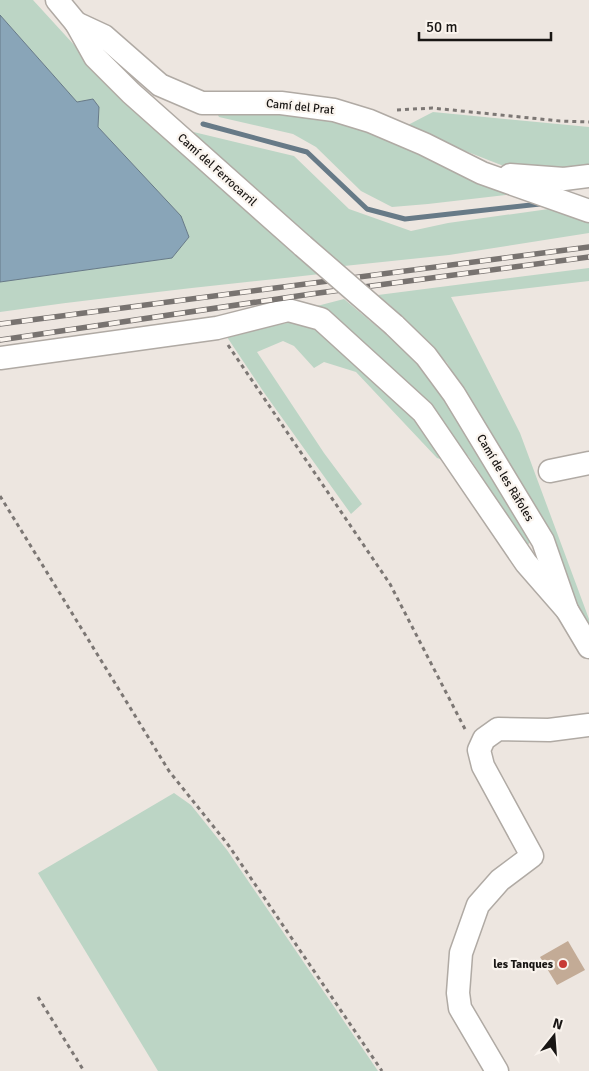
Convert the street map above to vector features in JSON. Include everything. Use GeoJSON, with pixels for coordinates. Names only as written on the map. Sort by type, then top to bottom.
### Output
{"type":"FeatureCollection","features":[{"type":"Feature","properties":{"kind":"street","name":"Camí del Ferrocarril"},"geometry":{"type":"LineString","coordinates":[[57,0],[76,23],[95,57],[131,93],[394,325]]}},
{"type":"Feature","properties":{"kind":"street","name":"Camí del Prat"},"geometry":{"type":"LineString","coordinates":[[76,23],[104,36],[160,85],[202,103],[281,103],[334,110],[370,121],[424,144],[482,173],[589,211]]}},
{"type":"Feature","properties":{"kind":"street"},"geometry":{"type":"LineString","coordinates":[[482,173],[564,179],[589,176]]}},
{"type":"Feature","properties":{"kind":"street"},"geometry":{"type":"LineString","coordinates":[[0,358],[217,328],[288,310],[321,319],[423,412],[526,563],[567,610]]}},
{"type":"Feature","properties":{"kind":"street","name":"Camí de les Ràfoles"},"geometry":{"type":"LineString","coordinates":[[394,325],[426,356],[454,394],[543,541],[567,610],[589,646]]}},
{"type":"Feature","properties":{"kind":"street"},"geometry":{"type":"LineString","coordinates":[[550,470],[589,463]]}},
{"type":"Feature","properties":{"kind":"street"},"geometry":{"type":"LineString","coordinates":[[497,1071],[460,1008],[458,994],[460,953],[478,905],[500,880],[532,856],[483,766],[479,750],[484,739],[498,729],[549,730],[589,724]]}},
{"type":"Feature","properties":{"kind":"path"},"geometry":{"type":"LineString","coordinates":[[370,121],[381,111],[432,108],[560,121],[589,122]]}},
{"type":"Feature","properties":{"kind":"path"},"geometry":{"type":"LineString","coordinates":[[217,328],[390,584],[466,731],[479,750]]}},
{"type":"Feature","properties":{"kind":"path"},"geometry":{"type":"LineString","coordinates":[[0,496],[169,771],[229,846],[382,1071]]}},
{"type":"Feature","properties":{"kind":"path"},"geometry":{"type":"LineString","coordinates":[[38,997],[84,1071]]}},
{"type":"Feature","properties":{"kind":"green space"},"geometry":{"type":"Polygon","coordinates":[[[0,0],[33,0],[76,47],[88,66],[320,274],[0,312],[0,282],[172,258],[189,237],[181,216],[98,127],[99,107],[93,99],[77,102],[0,15],[0,0]]]}},
{"type":"Feature","properties":{"kind":"green space"},"geometry":{"type":"Polygon","coordinates":[[[214,108],[299,110],[362,123],[522,193],[392,207],[361,191],[316,147],[293,134],[219,117],[214,108]]]}},
{"type":"Feature","properties":{"kind":"green space"},"geometry":{"type":"Polygon","coordinates":[[[433,112],[589,127],[589,171],[511,169],[404,127],[433,112]]]}},
{"type":"Feature","properties":{"kind":"green space"},"geometry":{"type":"Polygon","coordinates":[[[181,129],[294,156],[349,209],[411,231],[448,223],[563,207],[589,217],[589,233],[449,255],[344,266],[181,129]]]}},
{"type":"Feature","properties":{"kind":"green space"},"geometry":{"type":"Polygon","coordinates":[[[589,268],[589,281],[451,297],[520,433],[589,619],[589,628],[568,590],[518,480],[447,363],[378,295],[589,268]]]}},
{"type":"Feature","properties":{"kind":"green space"},"geometry":{"type":"Polygon","coordinates":[[[344,299],[413,357],[454,405],[530,542],[527,546],[469,457],[371,356],[317,306],[344,299]]]}},
{"type":"Feature","properties":{"kind":"green space"},"geometry":{"type":"Polygon","coordinates":[[[304,320],[390,388],[455,464],[437,458],[356,372],[324,362],[314,368],[294,346],[283,341],[257,352],[324,453],[362,504],[351,514],[265,394],[225,334],[304,320]]]}},
{"type":"Feature","properties":{"kind":"green space"},"geometry":{"type":"Polygon","coordinates":[[[174,793],[191,805],[227,850],[378,1071],[158,1071],[38,873],[174,793]]]}},
{"type":"Feature","properties":{"kind":"water"},"geometry":{"type":"Polygon","coordinates":[[[0,15],[77,102],[93,99],[99,107],[98,127],[181,216],[189,237],[172,258],[0,282],[0,15]]]}},
{"type":"Feature","properties":{"kind":"building","name":"les Tanques"},"geometry":{"type":"Polygon","coordinates":[[[568,941],[585,970],[557,985],[540,957],[568,941]]]}},
{"type":"Feature","properties":{"kind":"waterway"},"geometry":{"type":"LineString","coordinates":[[203,124],[307,152],[367,209],[405,219],[540,204]]}},
{"type":"Feature","properties":{"kind":"railway"},"geometry":{"type":"LineString","coordinates":[[0,324],[589,247]]}},
{"type":"Feature","properties":{"kind":"railway"},"geometry":{"type":"LineString","coordinates":[[0,340],[311,294],[589,257]]}},
{"type":"Feature","properties":{"kind":"place","name":"les Tanques"},"geometry":{"type":"Point","coordinates":[563,964]}}]}
